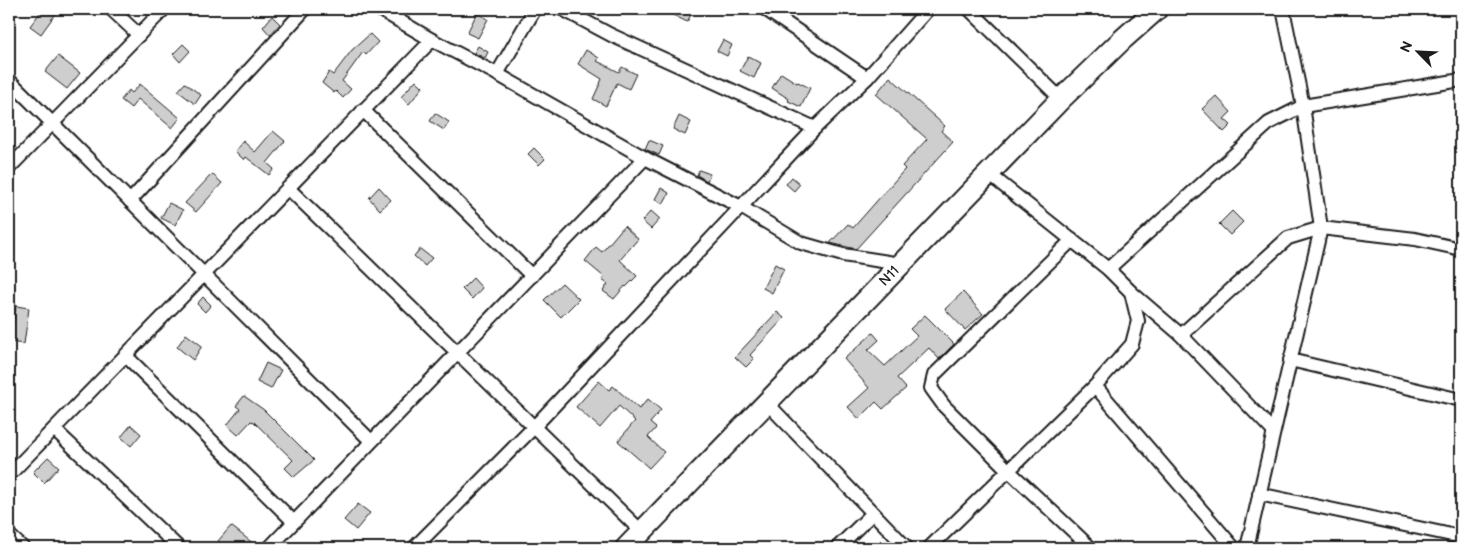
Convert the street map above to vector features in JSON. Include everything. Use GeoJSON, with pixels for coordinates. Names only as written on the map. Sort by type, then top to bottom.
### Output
{"type":"FeatureCollection","features":[{"type":"Feature","properties":{"kind":"main road","name":"N11"},"geometry":{"type":"LineString","coordinates":[[626,548],[1061,99],[1122,39],[1157,9]]}},
{"type":"Feature","properties":{"kind":"street"},"geometry":{"type":"LineString","coordinates":[[111,9],[139,35]]}},
{"type":"Feature","properties":{"kind":"street"},"geometry":{"type":"LineString","coordinates":[[9,168],[164,9]]}},
{"type":"Feature","properties":{"kind":"street"},"geometry":{"type":"LineString","coordinates":[[130,201],[305,9]]}},
{"type":"Feature","properties":{"kind":"street"},"geometry":{"type":"LineString","coordinates":[[380,9],[432,40],[497,74],[645,158],[741,207],[801,243],[843,254],[901,264]]}},
{"type":"Feature","properties":{"kind":"street"},"geometry":{"type":"LineString","coordinates":[[497,74],[535,9]]}},
{"type":"Feature","properties":{"kind":"street"},"geometry":{"type":"LineString","coordinates":[[562,9],[611,35],[816,128]]}},
{"type":"Feature","properties":{"kind":"street"},"geometry":{"type":"LineString","coordinates":[[414,548],[534,427],[816,128],[868,78],[928,9]]}},
{"type":"Feature","properties":{"kind":"street"},"geometry":{"type":"LineString","coordinates":[[968,9],[1061,99]]}},
{"type":"Feature","properties":{"kind":"street"},"geometry":{"type":"LineString","coordinates":[[1247,548],[1320,228],[1303,106],[1283,9]]}},
{"type":"Feature","properties":{"kind":"street"},"geometry":{"type":"LineString","coordinates":[[767,10],[868,78]]}},
{"type":"Feature","properties":{"kind":"street"},"geometry":{"type":"LineString","coordinates":[[9,476],[432,40]]}},
{"type":"Feature","properties":{"kind":"street"},"geometry":{"type":"LineString","coordinates":[[9,80],[371,441]]}},
{"type":"Feature","properties":{"kind":"street"},"geometry":{"type":"LineString","coordinates":[[1108,269],[1269,124],[1303,106],[1461,80]]}},
{"type":"Feature","properties":{"kind":"street"},"geometry":{"type":"LineString","coordinates":[[363,110],[532,276]]}},
{"type":"Feature","properties":{"kind":"street"},"geometry":{"type":"LineString","coordinates":[[269,548],[645,158]]}},
{"type":"Feature","properties":{"kind":"street"},"geometry":{"type":"LineString","coordinates":[[989,174],[1108,269],[1131,292],[1181,335],[1273,431]]}},
{"type":"Feature","properties":{"kind":"street"},"geometry":{"type":"LineString","coordinates":[[288,188],[642,532]]}},
{"type":"Feature","properties":{"kind":"street"},"geometry":{"type":"LineString","coordinates":[[1181,335],[1288,238],[1320,228],[1414,239],[1461,250]]}},
{"type":"Feature","properties":{"kind":"street"},"geometry":{"type":"LineString","coordinates":[[1072,240],[934,375],[931,388],[944,406],[1008,470],[1091,548]]}},
{"type":"Feature","properties":{"kind":"street"},"geometry":{"type":"LineString","coordinates":[[929,548],[1095,386],[1132,344],[1138,321],[1131,292]]}},
{"type":"Feature","properties":{"kind":"street"},"geometry":{"type":"LineString","coordinates":[[126,356],[294,522]]}},
{"type":"Feature","properties":{"kind":"street"},"geometry":{"type":"LineString","coordinates":[[1290,360],[1461,400]]}},
{"type":"Feature","properties":{"kind":"street"},"geometry":{"type":"LineString","coordinates":[[1095,386],[1234,548]]}},
{"type":"Feature","properties":{"kind":"street"},"geometry":{"type":"LineString","coordinates":[[766,402],[907,548]]}},
{"type":"Feature","properties":{"kind":"street"},"geometry":{"type":"LineString","coordinates":[[54,429],[178,548]]}},
{"type":"Feature","properties":{"kind":"street"},"geometry":{"type":"LineString","coordinates":[[1259,494],[1461,537]]}},
{"type":"Feature","properties":{"kind":"street"},"geometry":{"type":"LineString","coordinates":[[837,548],[873,514]]}},
{"type":"Feature","properties":{"kind":"street"},"geometry":{"type":"LineString","coordinates":[[9,535],[23,548]]}},
{"type":"Feature","properties":{"kind":"building"},"geometry":{"type":"Polygon","coordinates":[[[43,9],[59,9],[41,34],[30,26],[43,9]]]}},
{"type":"Feature","properties":{"kind":"building"},"geometry":{"type":"Polygon","coordinates":[[[661,9],[694,9],[687,22],[661,9]]]}},
{"type":"Feature","properties":{"kind":"building"},"geometry":{"type":"Polygon","coordinates":[[[477,13],[488,19],[478,38],[467,33],[477,13]]]}},
{"type":"Feature","properties":{"kind":"building"},"geometry":{"type":"Polygon","coordinates":[[[272,16],[280,24],[270,35],[263,27],[272,16]]]}},
{"type":"Feature","properties":{"kind":"building"},"geometry":{"type":"Polygon","coordinates":[[[370,34],[378,42],[366,55],[363,52],[342,81],[351,89],[343,98],[336,91],[334,93],[322,83],[329,72],[333,75],[352,50],[370,34]]]}},
{"type":"Feature","properties":{"kind":"building"},"geometry":{"type":"Polygon","coordinates":[[[723,40],[732,45],[727,56],[717,51],[723,40]]]}},
{"type":"Feature","properties":{"kind":"building"},"geometry":{"type":"Polygon","coordinates":[[[183,44],[190,51],[180,62],[173,54],[183,44]]]}},
{"type":"Feature","properties":{"kind":"building"},"geometry":{"type":"Polygon","coordinates":[[[478,46],[488,52],[485,58],[474,53],[478,46]]]}},
{"type":"Feature","properties":{"kind":"building"},"geometry":{"type":"Polygon","coordinates":[[[586,50],[599,58],[597,61],[619,72],[622,67],[636,74],[629,89],[617,83],[606,106],[593,99],[602,79],[578,64],[586,50]]]}},
{"type":"Feature","properties":{"kind":"building"},"geometry":{"type":"Polygon","coordinates":[[[58,56],[80,73],[67,89],[45,72],[58,56]]]}},
{"type":"Feature","properties":{"kind":"building"},"geometry":{"type":"Polygon","coordinates":[[[748,56],[761,63],[754,78],[740,71],[748,56]]]}},
{"type":"Feature","properties":{"kind":"building"},"geometry":{"type":"Polygon","coordinates":[[[781,73],[797,83],[810,88],[801,107],[788,101],[789,99],[772,88],[781,73]]]}},
{"type":"Feature","properties":{"kind":"building"},"geometry":{"type":"Polygon","coordinates":[[[890,77],[945,126],[941,131],[953,142],[856,249],[830,243],[848,224],[853,228],[905,169],[902,166],[927,139],[876,94],[890,77]]]}},
{"type":"Feature","properties":{"kind":"building"},"geometry":{"type":"Polygon","coordinates":[[[416,80],[423,87],[409,104],[401,97],[416,80]]]}},
{"type":"Feature","properties":{"kind":"building"},"geometry":{"type":"Polygon","coordinates":[[[185,83],[201,95],[195,104],[178,91],[185,83]]]}},
{"type":"Feature","properties":{"kind":"building"},"geometry":{"type":"Polygon","coordinates":[[[140,84],[180,118],[172,128],[138,99],[131,108],[121,100],[129,90],[132,93],[140,84]]]}},
{"type":"Feature","properties":{"kind":"building"},"geometry":{"type":"Polygon","coordinates":[[[1216,96],[1231,112],[1224,119],[1231,125],[1224,132],[1202,109],[1216,96]]]}},
{"type":"Feature","properties":{"kind":"building"},"geometry":{"type":"Polygon","coordinates":[[[435,113],[449,122],[444,130],[430,121],[435,113]]]}},
{"type":"Feature","properties":{"kind":"building"},"geometry":{"type":"Polygon","coordinates":[[[679,116],[691,122],[685,135],[673,129],[679,116]]]}},
{"type":"Feature","properties":{"kind":"building"},"geometry":{"type":"Polygon","coordinates":[[[273,131],[285,141],[267,163],[274,169],[269,175],[246,157],[244,160],[235,151],[243,141],[255,152],[273,131]]]}},
{"type":"Feature","properties":{"kind":"building"},"geometry":{"type":"Polygon","coordinates":[[[649,140],[663,146],[659,155],[645,149],[649,140]]]}},
{"type":"Feature","properties":{"kind":"building"},"geometry":{"type":"Polygon","coordinates":[[[534,148],[545,159],[539,165],[528,154],[534,148]]]}},
{"type":"Feature","properties":{"kind":"building"},"geometry":{"type":"Polygon","coordinates":[[[699,170],[710,174],[707,181],[697,175],[699,170]]]}},
{"type":"Feature","properties":{"kind":"building"},"geometry":{"type":"Polygon","coordinates":[[[212,174],[222,183],[196,212],[185,203],[212,174]]]}},
{"type":"Feature","properties":{"kind":"building"},"geometry":{"type":"Polygon","coordinates":[[[792,177],[800,184],[794,191],[786,184],[792,177]]]}},
{"type":"Feature","properties":{"kind":"building"},"geometry":{"type":"Polygon","coordinates":[[[379,187],[391,200],[380,210],[369,198],[379,187]]]}},
{"type":"Feature","properties":{"kind":"building"},"geometry":{"type":"Polygon","coordinates":[[[661,188],[669,193],[663,204],[655,199],[661,188]]]}},
{"type":"Feature","properties":{"kind":"building"},"geometry":{"type":"Polygon","coordinates":[[[169,203],[183,210],[175,225],[161,218],[169,203]]]}},
{"type":"Feature","properties":{"kind":"building"},"geometry":{"type":"Polygon","coordinates":[[[651,211],[660,219],[651,229],[642,221],[651,211]]]}},
{"type":"Feature","properties":{"kind":"building"},"geometry":{"type":"Polygon","coordinates":[[[1232,211],[1243,222],[1230,235],[1219,224],[1232,211]]]}},
{"type":"Feature","properties":{"kind":"building"},"geometry":{"type":"Polygon","coordinates":[[[624,226],[638,239],[620,260],[637,276],[614,299],[603,291],[608,284],[602,280],[604,277],[585,261],[596,247],[602,252],[624,226]]]}},
{"type":"Feature","properties":{"kind":"building"},"geometry":{"type":"Polygon","coordinates":[[[420,249],[432,258],[425,266],[414,256],[420,249]]]}},
{"type":"Feature","properties":{"kind":"building"},"geometry":{"type":"Polygon","coordinates":[[[775,264],[784,269],[772,293],[763,288],[775,264]]]}},
{"type":"Feature","properties":{"kind":"building"},"geometry":{"type":"Polygon","coordinates":[[[473,278],[482,288],[472,299],[462,289],[473,278]]]}},
{"type":"Feature","properties":{"kind":"building"},"geometry":{"type":"Polygon","coordinates":[[[562,283],[579,299],[561,317],[544,300],[562,283]]]}},
{"type":"Feature","properties":{"kind":"building"},"geometry":{"type":"Polygon","coordinates":[[[963,292],[983,314],[965,330],[945,309],[963,292]]]}},
{"type":"Feature","properties":{"kind":"building"},"geometry":{"type":"Polygon","coordinates":[[[203,297],[211,305],[205,312],[197,304],[203,297]]]}},
{"type":"Feature","properties":{"kind":"building"},"geometry":{"type":"Polygon","coordinates":[[[16,306],[29,308],[24,344],[10,342],[16,306]]]}},
{"type":"Feature","properties":{"kind":"building"},"geometry":{"type":"Polygon","coordinates":[[[777,312],[784,318],[750,355],[754,359],[746,367],[735,357],[777,312]]]}},
{"type":"Feature","properties":{"kind":"building"},"geometry":{"type":"Polygon","coordinates":[[[925,315],[954,344],[939,359],[929,348],[897,378],[906,388],[883,409],[876,402],[859,419],[848,407],[869,388],[844,359],[873,333],[879,340],[868,350],[885,366],[917,336],[910,329],[925,315]]]}},
{"type":"Feature","properties":{"kind":"building"},"geometry":{"type":"Polygon","coordinates":[[[186,334],[202,346],[193,360],[177,347],[186,334]]]}},
{"type":"Feature","properties":{"kind":"building"},"geometry":{"type":"Polygon","coordinates":[[[266,363],[281,370],[271,389],[257,382],[266,363]]]}},
{"type":"Feature","properties":{"kind":"building"},"geometry":{"type":"Polygon","coordinates":[[[599,381],[609,390],[613,386],[639,409],[648,399],[661,410],[650,423],[656,428],[648,437],[664,452],[649,468],[618,441],[635,421],[619,406],[600,428],[576,407],[599,381]]]}},
{"type":"Feature","properties":{"kind":"building"},"geometry":{"type":"Polygon","coordinates":[[[244,396],[264,410],[314,460],[294,477],[285,468],[293,460],[253,421],[238,435],[227,425],[240,409],[236,406],[244,396]]]}},
{"type":"Feature","properties":{"kind":"building"},"geometry":{"type":"Polygon","coordinates":[[[131,425],[141,434],[131,446],[121,437],[131,425]]]}},
{"type":"Feature","properties":{"kind":"building"},"geometry":{"type":"Polygon","coordinates":[[[48,457],[59,467],[44,483],[33,472],[48,457]]]}},
{"type":"Feature","properties":{"kind":"building"},"geometry":{"type":"Polygon","coordinates":[[[358,504],[370,513],[356,530],[344,520],[358,504]]]}},
{"type":"Feature","properties":{"kind":"building"},"geometry":{"type":"Polygon","coordinates":[[[231,526],[259,548],[227,548],[218,541],[231,526]]]}}]}
